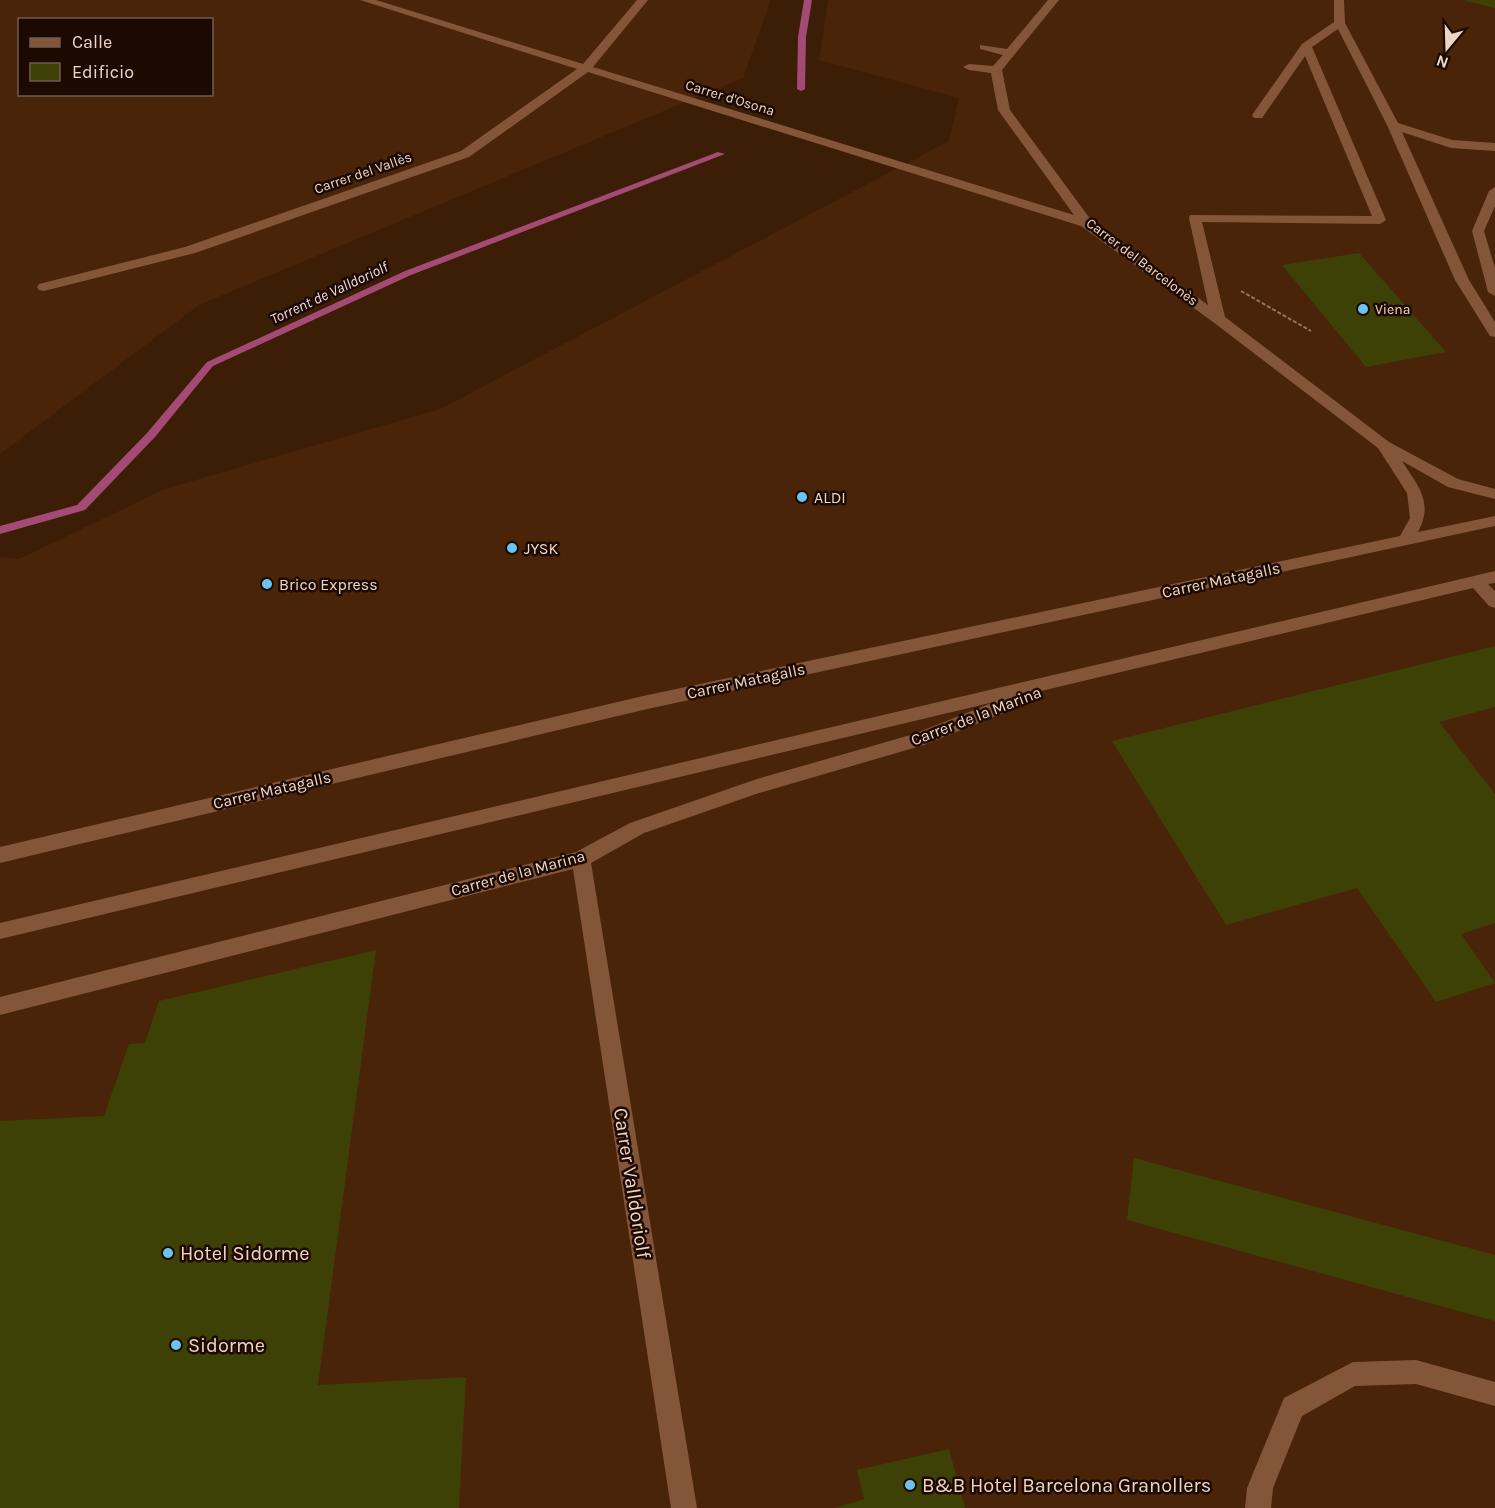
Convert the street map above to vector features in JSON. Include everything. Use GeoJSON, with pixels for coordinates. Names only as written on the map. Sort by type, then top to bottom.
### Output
{"type":"FeatureCollection","features":[{"type":"Feature","properties":{"kind":"street","name":"Carrer d'Osona"},"geometry":{"type":"LineString","coordinates":[[365,0],[1086,223]]}},
{"type":"Feature","properties":{"kind":"street","name":"Carrer del Vallès"},"geometry":{"type":"LineString","coordinates":[[44,287],[190,250],[465,154],[585,69],[642,0]]}},
{"type":"Feature","properties":{"kind":"street"},"geometry":{"type":"LineString","coordinates":[[969,67],[996,70],[1054,0]]}},
{"type":"Feature","properties":{"kind":"street"},"geometry":{"type":"LineString","coordinates":[[1339,0],[1340,23],[1393,125],[1462,280],[1495,333]]}},
{"type":"Feature","properties":{"kind":"street"},"geometry":{"type":"LineString","coordinates":[[1258,115],[1306,45],[1340,23]]}},
{"type":"Feature","properties":{"kind":"street"},"geometry":{"type":"LineString","coordinates":[[1218,319],[1195,218],[1380,220],[1306,45]]}},
{"type":"Feature","properties":{"kind":"street"},"geometry":{"type":"LineString","coordinates":[[984,46],[1010,52]]}},
{"type":"Feature","properties":{"kind":"street","name":"Carrer del Barcelonès"},"geometry":{"type":"LineString","coordinates":[[996,70],[1004,110],[1086,223],[1218,319],[1384,445],[1453,483],[1495,494]]}},
{"type":"Feature","properties":{"kind":"street"},"geometry":{"type":"LineString","coordinates":[[1393,125],[1451,144],[1495,147]]}},
{"type":"Feature","properties":{"kind":"street"},"geometry":{"type":"LineString","coordinates":[[1495,191],[1478,231],[1495,292]]}},
{"type":"Feature","properties":{"kind":"street"},"geometry":{"type":"LineString","coordinates":[[1478,231],[1495,231]]}},
{"type":"Feature","properties":{"kind":"street","name":"Carrer del Barcelonès"},"geometry":{"type":"LineString","coordinates":[[1384,445],[1415,493],[1418,518],[1406,540]]}},
{"type":"Feature","properties":{"kind":"street","name":"Carrer Matagalls"},"geometry":{"type":"LineString","coordinates":[[0,855],[643,703],[1495,521]]}},
{"type":"Feature","properties":{"kind":"street"},"geometry":{"type":"LineString","coordinates":[[0,931],[1495,577]]}},
{"type":"Feature","properties":{"kind":"street"},"geometry":{"type":"LineString","coordinates":[[1476,581],[1495,602]]}},
{"type":"Feature","properties":{"kind":"street","name":"Carrer de la Marina"},"geometry":{"type":"LineString","coordinates":[[0,1006],[581,859],[637,828],[757,786],[918,740],[1088,672]]}},
{"type":"Feature","properties":{"kind":"street","name":"Carrer Valldoriolf"},"geometry":{"type":"LineString","coordinates":[[581,859],[684,1508]]}},
{"type":"Feature","properties":{"kind":"street"},"geometry":{"type":"LineString","coordinates":[[1258,1508],[1260,1488],[1293,1407],[1353,1374],[1416,1372],[1495,1394]]}},
{"type":"Feature","properties":{"kind":"path"},"geometry":{"type":"LineString","coordinates":[[1218,319],[1241,291],[1311,331]]}},
{"type":"Feature","properties":{"kind":"shaded area"},"geometry":{"type":"Polygon","coordinates":[[[0,0],[771,0],[743,78],[199,305],[0,454],[0,0]]]}},
{"type":"Feature","properties":{"kind":"shaded area"},"geometry":{"type":"Polygon","coordinates":[[[828,0],[1495,0],[1495,1508],[0,1508],[0,557],[19,559],[165,489],[440,409],[949,141],[959,98],[819,60],[828,0]]]}},
{"type":"Feature","properties":{"kind":"building"},"geometry":{"type":"Polygon","coordinates":[[[1495,0],[1495,8],[1466,1],[1495,0]]]}},
{"type":"Feature","properties":{"kind":"building","name":"Viena"},"geometry":{"type":"Polygon","coordinates":[[[1359,253],[1446,352],[1366,367],[1282,265],[1359,253]]]}},
{"type":"Feature","properties":{"kind":"building"},"geometry":{"type":"Polygon","coordinates":[[[1495,646],[1495,707],[1439,722],[1495,794],[1495,923],[1461,934],[1495,983],[1436,1002],[1357,888],[1226,925],[1112,741],[1495,646]]]}},
{"type":"Feature","properties":{"kind":"building","name":"Hotel Sidorme"},"geometry":{"type":"Polygon","coordinates":[[[376,950],[318,1385],[466,1377],[459,1508],[0,1508],[0,1121],[104,1116],[129,1044],[145,1043],[159,1001],[376,950]]]}},
{"type":"Feature","properties":{"kind":"building"},"geometry":{"type":"Polygon","coordinates":[[[1134,1158],[1495,1255],[1495,1321],[1127,1220],[1134,1158]]]}},
{"type":"Feature","properties":{"kind":"building","name":"B&B Hotel Barcelona Granollers"},"geometry":{"type":"Polygon","coordinates":[[[949,1449],[965,1508],[835,1508],[864,1499],[857,1470],[949,1449]]]}},
{"type":"Feature","properties":{"kind":"waterway","name":"Torrent de Valldoriolf"},"geometry":{"type":"LineString","coordinates":[[801,89],[802,37],[808,0]]}},
{"type":"Feature","properties":{"kind":"waterway","name":"Torrent de Valldoriolf"},"geometry":{"type":"LineString","coordinates":[[0,530],[81,508],[151,435],[210,364],[408,273],[721,154]]}},
{"type":"Feature","properties":{"kind":"place","name":"Viena"},"geometry":{"type":"Point","coordinates":[1363,309]}},
{"type":"Feature","properties":{"kind":"place","name":"ALDI"},"geometry":{"type":"Point","coordinates":[802,497]}},
{"type":"Feature","properties":{"kind":"place","name":"JYSK"},"geometry":{"type":"Point","coordinates":[512,548]}},
{"type":"Feature","properties":{"kind":"place","name":"Brico Express"},"geometry":{"type":"Point","coordinates":[267,584]}},
{"type":"Feature","properties":{"kind":"place","name":"Hotel Sidorme"},"geometry":{"type":"Point","coordinates":[168,1253]}},
{"type":"Feature","properties":{"kind":"place","name":"Sidorme"},"geometry":{"type":"Point","coordinates":[176,1345]}},
{"type":"Feature","properties":{"kind":"place","name":"B&B Hotel Barcelona Granollers"},"geometry":{"type":"Point","coordinates":[910,1485]}}]}
